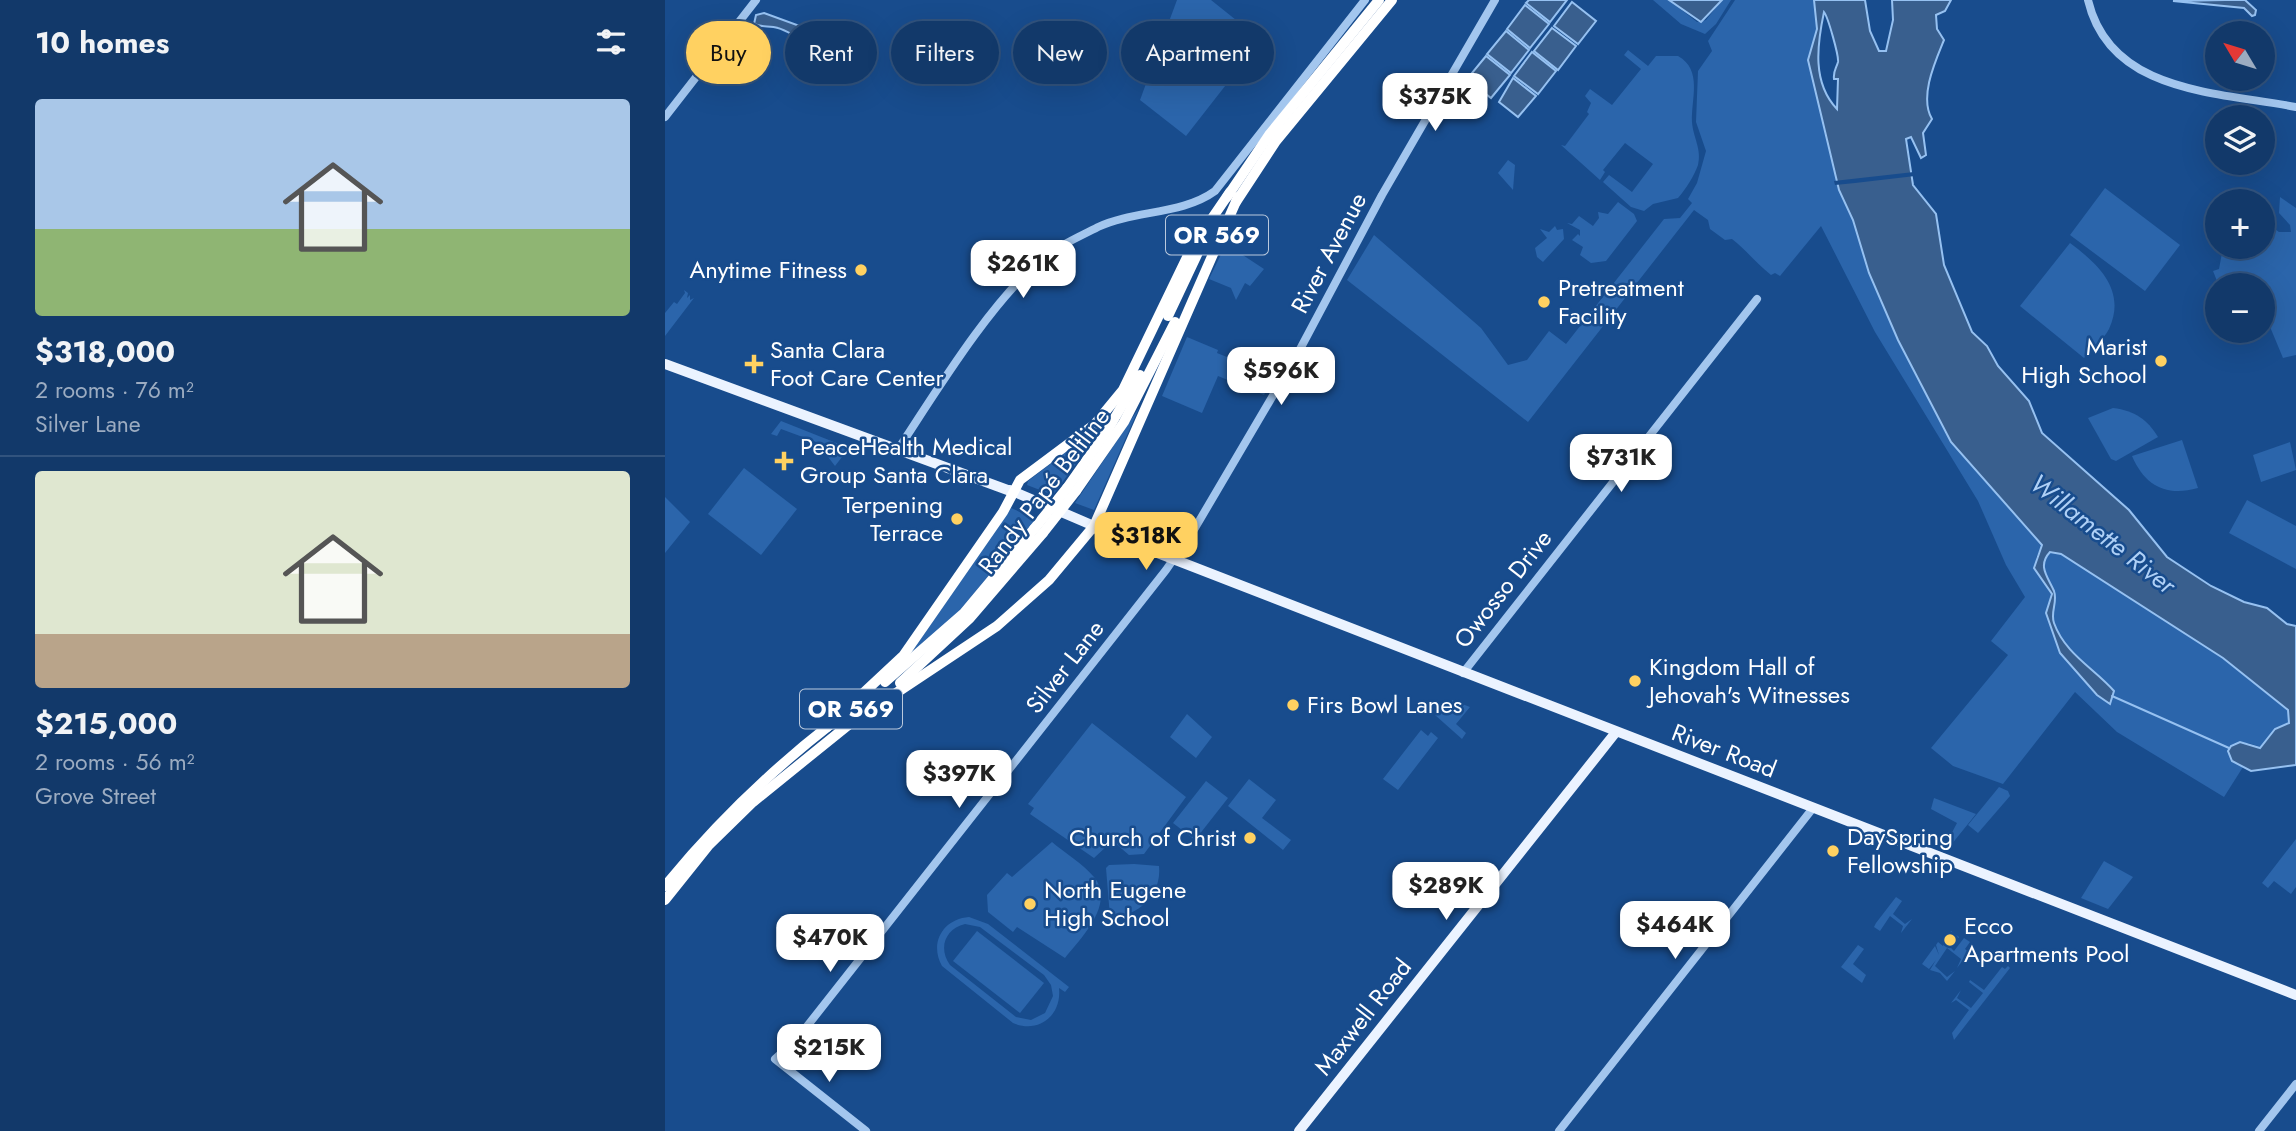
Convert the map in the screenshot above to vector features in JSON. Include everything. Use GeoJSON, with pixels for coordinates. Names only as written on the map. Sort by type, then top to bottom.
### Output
{"type":"FeatureCollection","features":[{"type":"Feature","properties":{"kind":"highway","name":"Randy Papé Beltline"},"geometry":{"type":"LineString","coordinates":[[665,900],[709,845],[753,802],[943,645],[988,599],[1038,531],[1114,439],[1138,396],[1234,195],[1269,135],[1379,0]]}},
{"type":"Feature","properties":{"kind":"highway","name":"Randy Papé Beltline"},"geometry":{"type":"LineString","coordinates":[[1234,195],[1392,0]]}},
{"type":"Feature","properties":{"kind":"highway"},"geometry":{"type":"LineString","coordinates":[[827,727],[903,656],[1003,512],[1027,472],[1095,424],[1123,390],[1191,249],[1234,195]]}},
{"type":"Feature","properties":{"kind":"highway"},"geometry":{"type":"LineString","coordinates":[[848,725],[996,626],[1049,580],[1094,527],[1234,195]]}},
{"type":"Feature","properties":{"kind":"highway","name":"Randy Papé Beltline"},"geometry":{"type":"LineString","coordinates":[[665,886],[740,801],[827,727],[904,667],[964,613],[1038,531]]}},
{"type":"Feature","properties":{"kind":"main road"},"geometry":{"type":"LineString","coordinates":[[665,364],[897,451]]}},
{"type":"Feature","properties":{"kind":"main road","name":"River Road"},"geometry":{"type":"LineString","coordinates":[[897,451],[1000,485],[1094,527],[1101,535],[1119,543],[1137,545],[1174,559],[2296,995]]}},
{"type":"Feature","properties":{"kind":"main road","name":"Maxwell Road"},"geometry":{"type":"LineString","coordinates":[[1299,1131],[1616,732]]}},
{"type":"Feature","properties":{"kind":"street"},"geometry":{"type":"LineString","coordinates":[[665,117],[756,0]]}},
{"type":"Feature","properties":{"kind":"street"},"geometry":{"type":"LineString","coordinates":[[897,451],[989,319],[1029,271],[1054,250],[1104,225],[1189,204],[1212,193],[1227,178],[1287,97],[1365,0]]}},
{"type":"Feature","properties":{"kind":"street","name":"River Avenue"},"geometry":{"type":"LineString","coordinates":[[1174,559],[1207,511],[1298,353],[1376,207],[1495,0]]}},
{"type":"Feature","properties":{"kind":"street"},"geometry":{"type":"LineString","coordinates":[[2088,0],[2096,23],[2112,48],[2150,77],[2174,85],[2296,107]]}},
{"type":"Feature","properties":{"kind":"street","name":"Owosso Drive"},"geometry":{"type":"LineString","coordinates":[[1463,673],[1757,299]]}},
{"type":"Feature","properties":{"kind":"street","name":"Silver Lane"},"geometry":{"type":"LineString","coordinates":[[866,1131],[775,1059],[803,1032],[1174,559]]}},
{"type":"Feature","properties":{"kind":"street"},"geometry":{"type":"LineString","coordinates":[[1559,1131],[1813,808]]}},
{"type":"Feature","properties":{"kind":"street"},"geometry":{"type":"LineString","coordinates":[[2259,1131],[2296,1084]]}},
{"type":"Feature","properties":{"kind":"shaded area"},"geometry":{"type":"Polygon","coordinates":[[[1177,0],[1211,0],[1237,21],[1169,21],[1177,0]]]}},
{"type":"Feature","properties":{"kind":"shaded area"},"geometry":{"type":"Polygon","coordinates":[[[1653,0],[1669,0],[1697,22],[1706,20],[1722,0],[1731,0],[1716,24],[1705,34],[1681,24],[1653,0]]]}},
{"type":"Feature","properties":{"kind":"shaded area"},"geometry":{"type":"Polygon","coordinates":[[[1735,0],[1814,0],[1817,29],[1808,60],[1839,190],[1853,220],[1869,273],[1898,340],[1951,442],[2042,545],[2036,558],[2043,572],[2045,557],[2050,552],[2061,554],[2223,658],[2289,710],[2289,723],[2275,729],[2261,747],[2248,743],[2228,751],[2232,761],[2243,767],[2224,797],[2117,732],[2075,692],[2003,784],[1953,766],[1931,748],[2008,655],[1991,641],[2025,597],[2006,565],[1978,501],[1875,332],[1821,226],[1780,276],[1775,273],[1771,275],[1732,239],[1725,240],[1710,229],[1708,220],[1694,210],[1528,422],[1347,280],[1374,235],[1481,328],[1508,365],[1527,360],[1549,331],[1566,344],[1664,219],[1680,218],[1692,203],[1688,199],[1697,183],[1706,151],[1696,122],[1698,71],[1712,51],[1708,41],[1735,0]]]}},
{"type":"Feature","properties":{"kind":"shaded area"},"geometry":{"type":"Polygon","coordinates":[[[1628,50],[1648,66],[1656,56],[1678,56],[1691,69],[1694,86],[1692,122],[1699,154],[1698,165],[1678,198],[1653,204],[1644,211],[1631,207],[1603,182],[1609,175],[1632,192],[1653,164],[1625,143],[1603,170],[1605,172],[1600,180],[1561,145],[1565,146],[1589,114],[1587,112],[1591,103],[1585,96],[1590,89],[1612,105],[1641,69],[1624,55],[1628,50]]]}},
{"type":"Feature","properties":{"kind":"shaded area"},"geometry":{"type":"Polygon","coordinates":[[[1146,84],[1227,84],[1186,136],[1140,100],[1146,84]]]}},
{"type":"Feature","properties":{"kind":"shaded area"},"geometry":{"type":"Polygon","coordinates":[[[1508,160],[1515,165],[1513,190],[1498,173],[1508,160]]]}},
{"type":"Feature","properties":{"kind":"shaded area"},"geometry":{"type":"Polygon","coordinates":[[[2105,188],[2180,245],[2145,291],[2070,235],[2105,188]]]}},
{"type":"Feature","properties":{"kind":"shaded area"},"geometry":{"type":"Polygon","coordinates":[[[2280,197],[2296,208],[2296,355],[2283,358],[2275,339],[2275,273],[2213,271],[2219,269],[2221,259],[2275,259],[2275,229],[2279,232],[2291,232],[2290,225],[2279,213],[2280,197]]]}},
{"type":"Feature","properties":{"kind":"shaded area"},"geometry":{"type":"Polygon","coordinates":[[[1618,202],[1634,214],[1637,221],[1606,261],[1591,263],[1580,255],[1583,247],[1572,240],[1578,234],[1580,236],[1580,230],[1567,223],[1572,224],[1579,216],[1593,226],[1599,218],[1598,212],[1608,214],[1618,202]]]}},
{"type":"Feature","properties":{"kind":"shaded area"},"geometry":{"type":"Polygon","coordinates":[[[1555,226],[1557,230],[1563,229],[1564,239],[1543,262],[1537,257],[1535,248],[1547,238],[1540,229],[1549,232],[1555,226]]]}},
{"type":"Feature","properties":{"kind":"shaded area"},"geometry":{"type":"Polygon","coordinates":[[[2070,243],[2107,279],[2114,302],[2114,315],[2109,329],[2084,358],[2020,306],[2070,243]]]}},
{"type":"Feature","properties":{"kind":"shaded area"},"geometry":{"type":"Polygon","coordinates":[[[1226,244],[1264,269],[1250,286],[1245,283],[1236,300],[1231,288],[1209,279],[1226,244]]]}},
{"type":"Feature","properties":{"kind":"shaded area"},"geometry":{"type":"Polygon","coordinates":[[[684,290],[688,293],[687,298],[690,295],[690,300],[694,298],[665,336],[665,313],[674,302],[677,304],[685,293],[684,290]]]}},
{"type":"Feature","properties":{"kind":"shaded area"},"geometry":{"type":"Polygon","coordinates":[[[1187,337],[1232,359],[1229,366],[1270,383],[1264,395],[1218,376],[1202,413],[1162,396],[1187,337]]]}},
{"type":"Feature","properties":{"kind":"shaded area"},"geometry":{"type":"Polygon","coordinates":[[[1139,408],[1094,510],[1075,503],[1139,408]]]}},
{"type":"Feature","properties":{"kind":"shaded area"},"geometry":{"type":"Polygon","coordinates":[[[2113,408],[2140,417],[2158,437],[2116,461],[2111,459],[2088,418],[2113,408]]]}},
{"type":"Feature","properties":{"kind":"shaded area"},"geometry":{"type":"Polygon","coordinates":[[[1108,420],[1053,495],[1027,485],[1028,481],[1108,420]]]}},
{"type":"Feature","properties":{"kind":"shaded area"},"geometry":{"type":"Polygon","coordinates":[[[781,421],[849,448],[835,466],[825,453],[827,446],[781,429],[777,436],[771,434],[781,421]]]}},
{"type":"Feature","properties":{"kind":"shaded area"},"geometry":{"type":"Polygon","coordinates":[[[2182,440],[2198,488],[2166,490],[2150,482],[2132,456],[2182,440]]]}},
{"type":"Feature","properties":{"kind":"shaded area"},"geometry":{"type":"Polygon","coordinates":[[[2290,442],[2296,470],[2261,482],[2253,455],[2290,442]]]}},
{"type":"Feature","properties":{"kind":"shaded area"},"geometry":{"type":"Polygon","coordinates":[[[744,468],[797,509],[761,555],[708,514],[744,468]]]}},
{"type":"Feature","properties":{"kind":"shaded area"},"geometry":{"type":"Polygon","coordinates":[[[665,497],[690,522],[665,553],[665,497]]]}},
{"type":"Feature","properties":{"kind":"shaded area"},"geometry":{"type":"Polygon","coordinates":[[[2247,500],[2296,526],[2296,569],[2229,533],[2247,500]]]}},
{"type":"Feature","properties":{"kind":"shaded area"},"geometry":{"type":"Polygon","coordinates":[[[1011,508],[1036,519],[959,611],[909,656],[1011,508]]]}},
{"type":"Feature","properties":{"kind":"shaded area"},"geometry":{"type":"Polygon","coordinates":[[[1452,700],[1470,707],[1456,724],[1466,733],[1462,739],[1435,715],[1445,702],[1450,705],[1452,700]]]}},
{"type":"Feature","properties":{"kind":"shaded area"},"geometry":{"type":"Polygon","coordinates":[[[1187,714],[1212,737],[1196,758],[1170,737],[1187,714]]]}},
{"type":"Feature","properties":{"kind":"shaded area"},"geometry":{"type":"Polygon","coordinates":[[[1092,723],[1186,797],[1144,854],[1129,855],[1115,843],[1108,845],[1094,858],[1030,814],[1034,808],[1028,804],[1092,723]]]}},
{"type":"Feature","properties":{"kind":"shaded area"},"geometry":{"type":"Polygon","coordinates":[[[1421,730],[1428,736],[1431,732],[1438,738],[1398,790],[1383,779],[1421,730]]]}},
{"type":"Feature","properties":{"kind":"shaded area"},"geometry":{"type":"Polygon","coordinates":[[[1249,779],[1276,800],[1262,818],[1291,840],[1283,850],[1228,806],[1249,779]]]}},
{"type":"Feature","properties":{"kind":"shaded area"},"geometry":{"type":"Polygon","coordinates":[[[1206,781],[1228,798],[1195,840],[1173,823],[1206,781]]]}},
{"type":"Feature","properties":{"kind":"shaded area"},"geometry":{"type":"Polygon","coordinates":[[[1999,787],[2008,791],[2010,796],[1978,833],[1968,825],[1999,787]]]}},
{"type":"Feature","properties":{"kind":"shaded area"},"geometry":{"type":"Polygon","coordinates":[[[1934,798],[1976,814],[1951,845],[1947,842],[1957,823],[1931,809],[1934,798]]]}},
{"type":"Feature","properties":{"kind":"shaded area"},"geometry":{"type":"Polygon","coordinates":[[[2296,839],[2296,887],[2291,894],[2274,881],[2268,888],[2262,883],[2296,839]]]}},
{"type":"Feature","properties":{"kind":"shaded area"},"geometry":{"type":"Polygon","coordinates":[[[1052,842],[1090,872],[1100,887],[1101,898],[1093,920],[1065,958],[1017,927],[1013,932],[988,912],[987,895],[1007,873],[1012,877],[1052,842]]]}},
{"type":"Feature","properties":{"kind":"shaded area"},"geometry":{"type":"Polygon","coordinates":[[[2104,861],[2133,877],[2108,909],[2081,898],[2104,861]]]}},
{"type":"Feature","properties":{"kind":"shaded area"},"geometry":{"type":"Polygon","coordinates":[[[1109,865],[1159,866],[1157,886],[1139,909],[1110,917],[1106,868],[1109,865]]]}},
{"type":"Feature","properties":{"kind":"shaded area"},"geometry":{"type":"Polygon","coordinates":[[[1896,897],[1902,901],[1893,914],[1905,924],[1912,919],[1901,933],[1903,926],[1890,916],[1880,931],[1874,927],[1896,897]]]}},
{"type":"Feature","properties":{"kind":"shaded area"},"geometry":{"type":"Polygon","coordinates":[[[969,917],[988,924],[1069,987],[1065,992],[1059,988],[1057,1006],[1047,1020],[1032,1026],[1013,1023],[942,966],[938,957],[938,941],[946,927],[969,917]],[[965,924],[958,926],[948,935],[944,952],[950,965],[1016,1017],[1031,1020],[1045,1013],[1053,996],[1051,985],[1044,975],[980,927],[965,924]]]}},
{"type":"Feature","properties":{"kind":"shaded area"},"geometry":{"type":"Polygon","coordinates":[[[977,931],[1044,983],[1020,1013],[953,961],[977,931]]]}},
{"type":"Feature","properties":{"kind":"shaded area"},"geometry":{"type":"Polygon","coordinates":[[[1951,931],[1959,937],[1951,948],[1954,951],[1964,938],[1970,942],[1965,949],[1969,952],[1957,968],[1961,959],[1947,948],[1935,966],[1947,977],[1955,971],[1947,981],[1940,973],[1930,970],[1936,960],[1929,969],[1922,964],[1935,946],[1939,955],[1936,945],[1938,942],[1943,946],[1951,931]]]}},
{"type":"Feature","properties":{"kind":"shaded area"},"geometry":{"type":"Polygon","coordinates":[[[1858,945],[1864,949],[1853,964],[1866,975],[1862,983],[1841,967],[1858,945]]]}},
{"type":"Feature","properties":{"kind":"shaded area"},"geometry":{"type":"Polygon","coordinates":[[[2008,966],[2010,968],[1954,1040],[1952,1033],[1969,1010],[1956,1000],[1951,1003],[1961,990],[1957,998],[1971,1008],[1983,993],[1969,982],[1970,980],[1984,990],[2002,967],[2005,969],[2008,966]]]}},
{"type":"Feature","properties":{"kind":"water"},"geometry":{"type":"Polygon","coordinates":[[[1529,0],[1567,0],[1550,22],[1526,3],[1529,0]]]}},
{"type":"Feature","properties":{"kind":"water"},"geometry":{"type":"Polygon","coordinates":[[[1669,0],[1722,0],[1701,22],[1669,0]]]}},
{"type":"Feature","properties":{"kind":"water","name":"Willamette River"},"geometry":{"type":"Polygon","coordinates":[[[1814,0],[1865,0],[1870,31],[1879,51],[1886,51],[1893,20],[1892,0],[1951,0],[1945,11],[1936,15],[1937,29],[1944,40],[1928,90],[1928,110],[1932,119],[1923,133],[1926,155],[1921,158],[1911,137],[1906,139],[1913,185],[1936,214],[1944,265],[1972,332],[1987,346],[1998,366],[2029,401],[2042,433],[2129,510],[2167,557],[2211,586],[2244,602],[2267,608],[2287,624],[2296,626],[2296,765],[2251,771],[2232,761],[2228,751],[2231,746],[2240,742],[2260,748],[2275,729],[2289,723],[2288,710],[2223,658],[2061,554],[2050,552],[2044,567],[2055,595],[2054,623],[2065,644],[2114,691],[2110,704],[2097,695],[2060,653],[2046,613],[2052,594],[2034,568],[2042,545],[1951,442],[1898,340],[1869,273],[1853,220],[1839,190],[1808,60],[1817,29],[1814,0]],[[1824,12],[1818,50],[1820,76],[1823,88],[1837,109],[1838,79],[1834,79],[1834,72],[1838,58],[1824,12]]]}},
{"type":"Feature","properties":{"kind":"water"},"geometry":{"type":"Polygon","coordinates":[[[2245,0],[2256,10],[2255,15],[2252,16],[2244,8],[2173,1],[2245,0]]]}},
{"type":"Feature","properties":{"kind":"water"},"geometry":{"type":"Polygon","coordinates":[[[1572,2],[1596,21],[1578,44],[1554,26],[1572,2]]]}},
{"type":"Feature","properties":{"kind":"water"},"geometry":{"type":"Polygon","coordinates":[[[1525,5],[1549,24],[1530,48],[1507,29],[1525,5]]]}},
{"type":"Feature","properties":{"kind":"water"},"geometry":{"type":"Polygon","coordinates":[[[764,13],[786,21],[785,31],[771,27],[771,21],[755,21],[756,15],[764,13]]]}},
{"type":"Feature","properties":{"kind":"water"},"geometry":{"type":"Polygon","coordinates":[[[1552,28],[1576,46],[1558,70],[1534,51],[1552,28]]]}},
{"type":"Feature","properties":{"kind":"water"},"geometry":{"type":"Polygon","coordinates":[[[1506,31],[1529,50],[1511,73],[1487,54],[1506,31]]]}},
{"type":"Feature","properties":{"kind":"water"},"geometry":{"type":"Polygon","coordinates":[[[1532,52],[1556,71],[1538,94],[1514,76],[1532,52]]]}},
{"type":"Feature","properties":{"kind":"water"},"geometry":{"type":"Polygon","coordinates":[[[1486,56],[1510,75],[1491,98],[1467,79],[1486,56]]]}},
{"type":"Feature","properties":{"kind":"water"},"geometry":{"type":"Polygon","coordinates":[[[1513,78],[1536,96],[1518,117],[1499,102],[1513,78]]]}},
{"type":"Feature","properties":{"kind":"pier"},"geometry":{"type":"Polygon","coordinates":[[[1914,172],[1915,176],[1855,183],[1835,185],[1834,181],[1914,172]]]}},
{"type":"Feature","properties":{"kind":"waterway"},"geometry":{"type":"LineString","coordinates":[[2112,696],[2229,748]]}},
{"type":"Feature","properties":{"kind":"place","name":"Anytime Fitness"},"geometry":{"type":"Point","coordinates":[861,270]}},
{"type":"Feature","properties":{"kind":"place","name":"Pretreatment Facility"},"geometry":{"type":"Point","coordinates":[1544,302]}},
{"type":"Feature","properties":{"kind":"place","name":"Marist High School"},"geometry":{"type":"Point","coordinates":[2161,361]}},
{"type":"Feature","properties":{"kind":"place","name":"Santa Clara Foot Care Center"},"geometry":{"type":"Point","coordinates":[754,364]}},
{"type":"Feature","properties":{"kind":"place","name":"PeaceHealth Medical Group Santa Clara"},"geometry":{"type":"Point","coordinates":[784,461]}},
{"type":"Feature","properties":{"kind":"place","name":"Terpening Terrace"},"geometry":{"type":"Point","coordinates":[957,519]}},
{"type":"Feature","properties":{"kind":"place","name":"Kingdom Hall of Jehovah's Witnesses"},"geometry":{"type":"Point","coordinates":[1635,681]}},
{"type":"Feature","properties":{"kind":"place","name":"Firs Bowl Lanes"},"geometry":{"type":"Point","coordinates":[1293,705]}},
{"type":"Feature","properties":{"kind":"place","name":"Church of Christ"},"geometry":{"type":"Point","coordinates":[1250,838]}},
{"type":"Feature","properties":{"kind":"place","name":"DaySpring Fellowship"},"geometry":{"type":"Point","coordinates":[1833,851]}},
{"type":"Feature","properties":{"kind":"place","name":"North Eugene High School"},"geometry":{"type":"Point","coordinates":[1030,904]}},
{"type":"Feature","properties":{"kind":"place","name":"Ecco Apartments Pool"},"geometry":{"type":"Point","coordinates":[1950,940]}}]}
